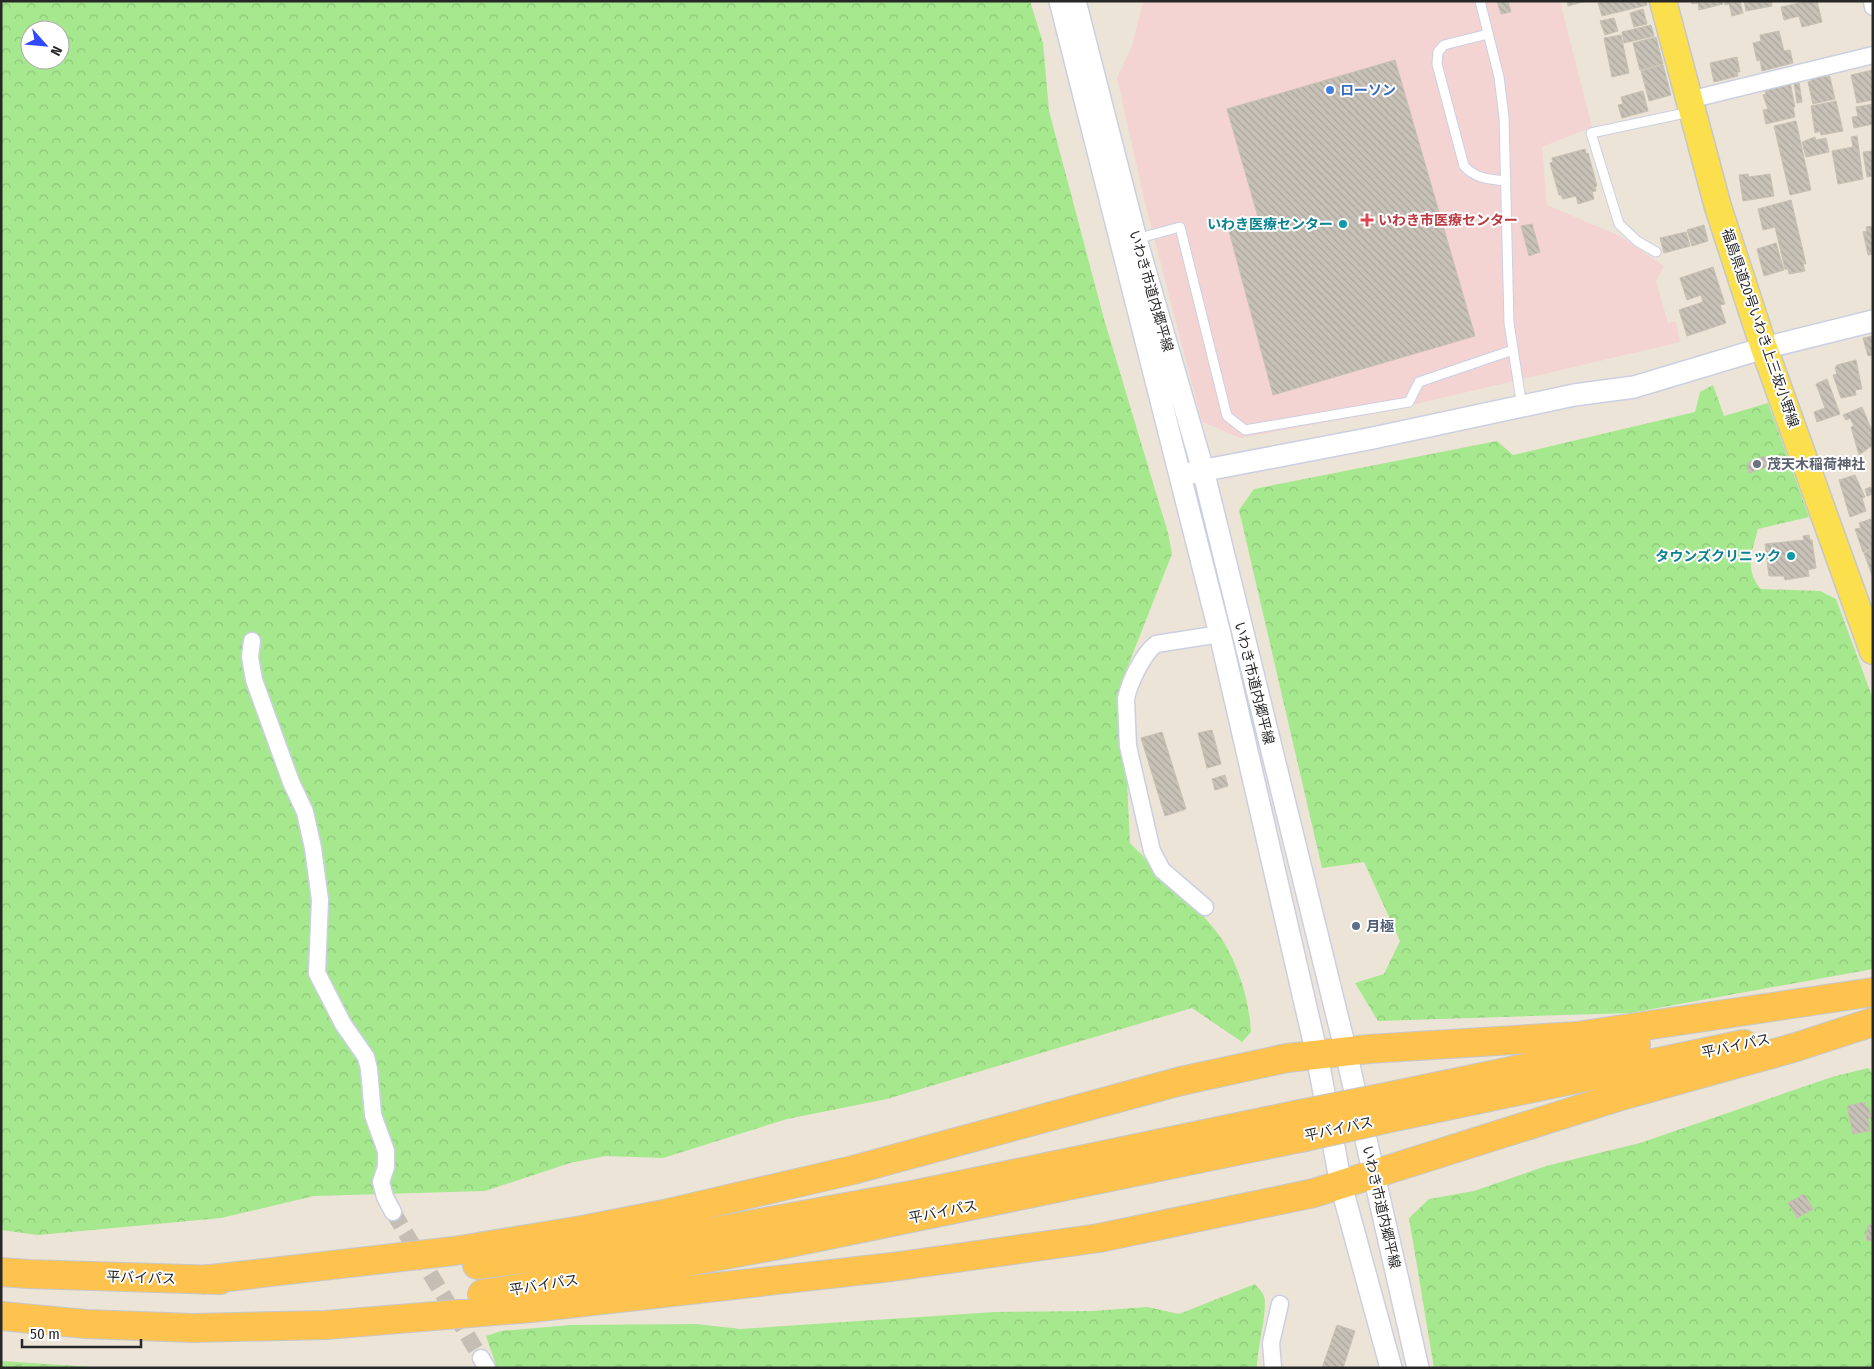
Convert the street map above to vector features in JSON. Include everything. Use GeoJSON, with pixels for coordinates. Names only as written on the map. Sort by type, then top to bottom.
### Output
{"type":"FeatureCollection","features":[{"type":"Feature","properties":{"kind":"highway"},"geometry":{"type":"LineString","coordinates":[[202,1280],[454,1251],[591,1228],[727,1200],[852,1170],[1181,1082],[1287,1058],[1346,1052],[1577,1036],[1873,993]]}},
{"type":"Feature","properties":{"kind":"highway","name":"平バイパス"},"geometry":{"type":"LineString","coordinates":[[1383,1109],[1873,993]]}},
{"type":"Feature","properties":{"kind":"highway","name":"平バイパス"},"geometry":{"type":"LineString","coordinates":[[1,1272],[202,1280],[266,1280],[394,1273],[521,1260],[662,1241],[946,1188],[1302,1125],[1873,1018]]}},
{"type":"Feature","properties":{"kind":"highway"},"geometry":{"type":"LineString","coordinates":[[1,1316],[86,1324],[202,1328],[326,1326],[531,1308],[1004,1253],[1099,1238],[1314,1193],[1621,1096],[1793,1048],[1873,1022]]}},
{"type":"Feature","properties":{"kind":"highway","name":"平バイパス"},"geometry":{"type":"LineString","coordinates":[[1,1316],[106,1319],[214,1318],[325,1312],[512,1290],[670,1265],[799,1241],[1302,1125]]}},
{"type":"Feature","properties":{"kind":"main road","name":"福島県道20号いわき上三坂小野線"},"geometry":{"type":"LineString","coordinates":[[1663,1],[1718,207],[1764,348],[1866,610],[1873,650]]}},
{"type":"Feature","properties":{"kind":"street","name":"いわき市道内郷平線"},"geometry":{"type":"LineString","coordinates":[[1060,1],[1220,634],[1316,1055],[1340,1185],[1391,1368]]}},
{"type":"Feature","properties":{"kind":"street","name":"いわき市道内郷平線"},"geometry":{"type":"LineString","coordinates":[[1075,1],[1136,239],[1203,470],[1346,1052],[1418,1368]]}},
{"type":"Feature","properties":{"kind":"street"},"geometry":{"type":"LineString","coordinates":[[1872,1],[1873,7]]}},
{"type":"Feature","properties":{"kind":"street"},"geometry":{"type":"LineString","coordinates":[[1691,106],[1873,55]]}},
{"type":"Feature","properties":{"kind":"street"},"geometry":{"type":"LineString","coordinates":[[1180,475],[1522,408],[1574,395],[1634,387],[1764,348],[1873,321]]}},
{"type":"Feature","properties":{"kind":"street"},"geometry":{"type":"LineString","coordinates":[[1204,907],[1162,870],[1152,851],[1128,746],[1126,700],[1128,692],[1147,655],[1156,644],[1220,634]]}},
{"type":"Feature","properties":{"kind":"street"},"geometry":{"type":"LineString","coordinates":[[252,641],[250,657],[254,680],[291,782],[305,812],[313,848],[320,900],[317,973],[343,1024],[366,1058],[370,1069],[373,1115],[386,1152],[386,1167],[380,1182],[384,1197],[393,1212]]}},
{"type":"Feature","properties":{"kind":"street"},"geometry":{"type":"LineString","coordinates":[[1273,1368],[1271,1343],[1280,1304]]}},
{"type":"Feature","properties":{"kind":"lane"},"geometry":{"type":"LineString","coordinates":[[1480,1],[1499,77],[1504,117],[1509,323],[1522,408]]}},
{"type":"Feature","properties":{"kind":"lane"},"geometry":{"type":"LineString","coordinates":[[1488,34],[1444,45],[1438,52],[1437,64],[1464,166],[1470,174],[1481,178],[1506,181]]}},
{"type":"Feature","properties":{"kind":"lane"},"geometry":{"type":"LineString","coordinates":[[1656,252],[1637,241],[1619,224],[1591,133],[1691,106]]}},
{"type":"Feature","properties":{"kind":"lane"},"geometry":{"type":"LineString","coordinates":[[1136,239],[1180,227],[1227,416],[1245,430],[1409,402],[1419,382],[1513,350]]}},
{"type":"Feature","properties":{"kind":"shaded area","name":"いわき市医療センター"},"geometry":{"type":"Polygon","coordinates":[[[1143,1],[1560,1],[1592,127],[1542,147],[1547,205],[1620,236],[1664,266],[1656,281],[1668,323],[1676,321],[1680,342],[1382,412],[1240,438],[1202,422],[1145,203],[1117,78],[1132,46],[1143,1]]]}},
{"type":"Feature","properties":{"kind":"green space"},"geometry":{"type":"Polygon","coordinates":[[[1,1],[1030,1],[1043,43],[1049,111],[1104,319],[1168,533],[1172,554],[1122,681],[1130,843],[1192,904],[1220,936],[1234,961],[1244,989],[1251,1032],[1242,1042],[1192,1008],[887,1099],[787,1119],[663,1158],[606,1156],[570,1163],[485,1191],[314,1196],[221,1218],[38,1235],[1,1230],[1,1]]]}},
{"type":"Feature","properties":{"kind":"green space"},"geometry":{"type":"Polygon","coordinates":[[[1713,385],[1724,416],[1768,403],[1809,517],[1758,529],[1751,560],[1751,567],[1756,582],[1761,589],[1820,591],[1836,599],[1873,699],[1873,969],[1630,1013],[1378,1021],[1355,983],[1384,974],[1400,941],[1364,862],[1322,868],[1239,510],[1254,489],[1497,441],[1513,455],[1695,412],[1700,392],[1713,385]]]}},
{"type":"Feature","properties":{"kind":"green space"},"geometry":{"type":"Polygon","coordinates":[[[1868,1068],[1873,1074],[1873,1368],[1434,1368],[1409,1218],[1429,1199],[1474,1191],[1546,1166],[1640,1143],[1832,1077],[1868,1068]]]}},
{"type":"Feature","properties":{"kind":"green space"},"geometry":{"type":"Polygon","coordinates":[[[1255,1284],[1263,1293],[1265,1303],[1257,1368],[497,1368],[486,1336],[501,1331],[570,1325],[696,1324],[740,1329],[995,1312],[1092,1311],[1147,1307],[1179,1314],[1255,1284]]]}},
{"type":"Feature","properties":{"kind":"green space"},"geometry":{"type":"Polygon","coordinates":[[[1,1361],[108,1368],[1,1368],[1,1361]]]}},
{"type":"Feature","properties":{"kind":"building"},"geometry":{"type":"Polygon","coordinates":[[[1497,1],[1508,1],[1511,12],[1501,14],[1497,1]]]}},
{"type":"Feature","properties":{"kind":"building"},"geometry":{"type":"Polygon","coordinates":[[[1567,1],[1586,1],[1568,6],[1567,1]]]}},
{"type":"Feature","properties":{"kind":"building"},"geometry":{"type":"Polygon","coordinates":[[[1605,1],[1646,1],[1647,5],[1602,16],[1598,3],[1605,1]]]}},
{"type":"Feature","properties":{"kind":"building"},"geometry":{"type":"Polygon","coordinates":[[[1691,1],[1722,1],[1723,4],[1699,10],[1698,3],[1692,4],[1691,1]]]}},
{"type":"Feature","properties":{"kind":"building"},"geometry":{"type":"Polygon","coordinates":[[[1724,1],[1740,2],[1743,13],[1732,16],[1729,4],[1725,5],[1724,1]]]}},
{"type":"Feature","properties":{"kind":"building"},"geometry":{"type":"Polygon","coordinates":[[[1744,1],[1771,1],[1772,6],[1746,11],[1744,1]]]}},
{"type":"Feature","properties":{"kind":"building"},"geometry":{"type":"Polygon","coordinates":[[[1817,1],[1822,22],[1802,27],[1799,16],[1784,20],[1781,7],[1817,1]]]}},
{"type":"Feature","properties":{"kind":"building"},"geometry":{"type":"Polygon","coordinates":[[[1643,9],[1647,24],[1634,27],[1630,13],[1643,9]]]}},
{"type":"Feature","properties":{"kind":"building"},"geometry":{"type":"Polygon","coordinates":[[[1614,18],[1618,31],[1605,35],[1600,21],[1614,18]]]}},
{"type":"Feature","properties":{"kind":"building"},"geometry":{"type":"Polygon","coordinates":[[[1651,25],[1654,36],[1624,43],[1622,32],[1651,25]]]}},
{"type":"Feature","properties":{"kind":"building"},"geometry":{"type":"Polygon","coordinates":[[[1779,31],[1784,51],[1790,50],[1793,63],[1762,71],[1760,60],[1757,61],[1753,43],[1761,41],[1760,35],[1779,31]]]}},
{"type":"Feature","properties":{"kind":"building"},"geometry":{"type":"Polygon","coordinates":[[[1621,35],[1629,73],[1612,77],[1604,38],[1621,35]]]}},
{"type":"Feature","properties":{"kind":"building"},"geometry":{"type":"Polygon","coordinates":[[[1656,37],[1663,64],[1640,70],[1633,43],[1656,37]]]}},
{"type":"Feature","properties":{"kind":"building"},"geometry":{"type":"Polygon","coordinates":[[[1737,57],[1740,72],[1737,72],[1738,76],[1714,82],[1710,63],[1737,57]]]}},
{"type":"Feature","properties":{"kind":"building","name":"いわき医療センター"},"geometry":{"type":"Polygon","coordinates":[[[1395,60],[1475,336],[1273,395],[1229,231],[1258,217],[1227,109],[1395,60]]]}},
{"type":"Feature","properties":{"kind":"building"},"geometry":{"type":"Polygon","coordinates":[[[1663,65],[1671,95],[1649,101],[1641,71],[1663,65]]]}},
{"type":"Feature","properties":{"kind":"building"},"geometry":{"type":"Polygon","coordinates":[[[1828,69],[1835,99],[1813,104],[1808,82],[1811,81],[1810,73],[1828,69]]]}},
{"type":"Feature","properties":{"kind":"building"},"geometry":{"type":"Polygon","coordinates":[[[1873,70],[1873,100],[1857,103],[1851,75],[1873,70]]]}},
{"type":"Feature","properties":{"kind":"building"},"geometry":{"type":"Polygon","coordinates":[[[1789,77],[1795,117],[1766,124],[1763,110],[1768,109],[1763,95],[1766,94],[1763,83],[1789,77]]]}},
{"type":"Feature","properties":{"kind":"building"},"geometry":{"type":"Polygon","coordinates":[[[1799,82],[1802,102],[1797,103],[1794,83],[1799,82]]]}},
{"type":"Feature","properties":{"kind":"building"},"geometry":{"type":"Polygon","coordinates":[[[1643,91],[1648,111],[1622,118],[1618,105],[1623,104],[1621,97],[1643,91]]]}},
{"type":"Feature","properties":{"kind":"building"},"geometry":{"type":"Polygon","coordinates":[[[1836,101],[1843,131],[1821,135],[1820,131],[1815,133],[1811,106],[1836,101]]]}},
{"type":"Feature","properties":{"kind":"building"},"geometry":{"type":"Polygon","coordinates":[[[1873,104],[1873,124],[1854,128],[1852,117],[1858,116],[1856,107],[1873,104]]]}},
{"type":"Feature","properties":{"kind":"building"},"geometry":{"type":"Polygon","coordinates":[[[1796,121],[1811,190],[1790,195],[1774,126],[1796,121]]]}},
{"type":"Feature","properties":{"kind":"building"},"geometry":{"type":"Polygon","coordinates":[[[1857,136],[1863,179],[1838,184],[1832,151],[1853,147],[1851,137],[1857,136]]]}},
{"type":"Feature","properties":{"kind":"building"},"geometry":{"type":"Polygon","coordinates":[[[1815,137],[1816,140],[1826,138],[1829,152],[1806,157],[1802,142],[1815,137]]]}},
{"type":"Feature","properties":{"kind":"building"},"geometry":{"type":"Polygon","coordinates":[[[1585,149],[1586,154],[1588,153],[1597,186],[1595,187],[1596,191],[1592,192],[1594,199],[1578,204],[1576,196],[1563,199],[1559,195],[1550,163],[1553,162],[1552,158],[1585,149]]]}},
{"type":"Feature","properties":{"kind":"building"},"geometry":{"type":"Polygon","coordinates":[[[1873,151],[1873,176],[1867,177],[1863,152],[1873,151]]]}},
{"type":"Feature","properties":{"kind":"building"},"geometry":{"type":"Polygon","coordinates":[[[1748,174],[1749,177],[1770,174],[1774,196],[1743,201],[1739,175],[1748,174]]]}},
{"type":"Feature","properties":{"kind":"building"},"geometry":{"type":"Polygon","coordinates":[[[1791,200],[1806,264],[1803,264],[1805,271],[1789,274],[1788,269],[1785,269],[1775,227],[1763,230],[1758,209],[1791,200]]]}},
{"type":"Feature","properties":{"kind":"building"},"geometry":{"type":"Polygon","coordinates":[[[1532,224],[1540,252],[1529,256],[1521,226],[1532,224]]]}},
{"type":"Feature","properties":{"kind":"building"},"geometry":{"type":"Polygon","coordinates":[[[1704,225],[1708,241],[1692,246],[1687,230],[1704,225]]]}},
{"type":"Feature","properties":{"kind":"building"},"geometry":{"type":"Polygon","coordinates":[[[1873,226],[1873,254],[1868,255],[1863,232],[1867,231],[1866,227],[1873,226]]]}},
{"type":"Feature","properties":{"kind":"building"},"geometry":{"type":"Polygon","coordinates":[[[1686,232],[1690,246],[1664,253],[1660,238],[1686,232]]]}},
{"type":"Feature","properties":{"kind":"building"},"geometry":{"type":"Polygon","coordinates":[[[1776,243],[1784,270],[1764,276],[1757,249],[1776,243]]]}},
{"type":"Feature","properties":{"kind":"building"},"geometry":{"type":"Polygon","coordinates":[[[1713,267],[1725,304],[1720,305],[1726,323],[1687,336],[1679,310],[1703,302],[1701,295],[1687,300],[1680,278],[1713,267]]]}},
{"type":"Feature","properties":{"kind":"building"},"geometry":{"type":"Polygon","coordinates":[[[1873,336],[1873,355],[1868,356],[1863,338],[1873,336]]]}},
{"type":"Feature","properties":{"kind":"building"},"geometry":{"type":"Polygon","coordinates":[[[1856,360],[1862,389],[1855,390],[1856,395],[1841,398],[1833,375],[1837,374],[1835,368],[1837,365],[1856,360]]]}},
{"type":"Feature","properties":{"kind":"building"},"geometry":{"type":"Polygon","coordinates":[[[1827,379],[1840,414],[1817,422],[1814,412],[1825,408],[1816,384],[1827,379]]]}},
{"type":"Feature","properties":{"kind":"building"},"geometry":{"type":"Polygon","coordinates":[[[1862,407],[1873,433],[1873,445],[1859,455],[1851,427],[1854,426],[1850,418],[1846,420],[1843,415],[1862,407]]]}},
{"type":"Feature","properties":{"kind":"building","name":"茂天木稲荷神社"},"geometry":{"type":"Polygon","coordinates":[[[1764,456],[1768,466],[1749,473],[1747,463],[1764,456]]]}},
{"type":"Feature","properties":{"kind":"building"},"geometry":{"type":"Polygon","coordinates":[[[1855,475],[1865,497],[1862,498],[1866,511],[1850,517],[1839,480],[1855,475]]]}},
{"type":"Feature","properties":{"kind":"building"},"geometry":{"type":"Polygon","coordinates":[[[1871,487],[1873,494],[1867,496],[1865,489],[1871,487]]]}},
{"type":"Feature","properties":{"kind":"building"},"geometry":{"type":"Polygon","coordinates":[[[1871,519],[1873,548],[1863,552],[1855,529],[1861,528],[1859,523],[1871,519]]]}},
{"type":"Feature","properties":{"kind":"building","name":"タウンズクリニック"},"geometry":{"type":"Polygon","coordinates":[[[1809,535],[1810,540],[1812,540],[1816,568],[1808,570],[1809,576],[1785,580],[1784,576],[1769,576],[1765,544],[1804,540],[1803,536],[1809,535]]]}},
{"type":"Feature","properties":{"kind":"building"},"geometry":{"type":"Polygon","coordinates":[[[1873,549],[1873,578],[1864,553],[1873,549]]]}},
{"type":"Feature","properties":{"kind":"building"},"geometry":{"type":"Polygon","coordinates":[[[1212,730],[1221,764],[1207,768],[1198,733],[1212,730]]]}},
{"type":"Feature","properties":{"kind":"building"},"geometry":{"type":"Polygon","coordinates":[[[1162,732],[1186,809],[1165,816],[1141,738],[1162,732]]]}},
{"type":"Feature","properties":{"kind":"building"},"geometry":{"type":"Polygon","coordinates":[[[1225,775],[1228,786],[1215,790],[1212,779],[1225,775]]]}},
{"type":"Feature","properties":{"kind":"building"},"geometry":{"type":"Polygon","coordinates":[[[1865,1102],[1866,1107],[1869,1107],[1871,1118],[1868,1119],[1870,1131],[1853,1134],[1847,1106],[1865,1102]]]}},
{"type":"Feature","properties":{"kind":"building"},"geometry":{"type":"Polygon","coordinates":[[[1804,1194],[1813,1209],[1797,1218],[1788,1203],[1804,1194]]]}},
{"type":"Feature","properties":{"kind":"building"},"geometry":{"type":"Polygon","coordinates":[[[1868,1225],[1873,1225],[1873,1241],[1866,1240],[1868,1225]]]}},
{"type":"Feature","properties":{"kind":"building"},"geometry":{"type":"Polygon","coordinates":[[[1337,1325],[1355,1331],[1343,1368],[1322,1368],[1337,1325]]]}},
{"type":"Feature","properties":{"kind":"tunnel"},"geometry":{"type":"LineString","coordinates":[[393,1212],[481,1358]]}},
{"type":"Feature","properties":{"kind":"place","name":"ローソン"},"geometry":{"type":"Point","coordinates":[1330,90]}},
{"type":"Feature","properties":{"kind":"place","name":"いわき市医療センター"},"geometry":{"type":"Point","coordinates":[1367,220]}},
{"type":"Feature","properties":{"kind":"place","name":"いわき医療センター"},"geometry":{"type":"Point","coordinates":[1343,224]}},
{"type":"Feature","properties":{"kind":"place","name":"茂天木稲荷神社"},"geometry":{"type":"Point","coordinates":[1757,464]}},
{"type":"Feature","properties":{"kind":"place","name":"タウンズクリニック"},"geometry":{"type":"Point","coordinates":[1791,556]}},
{"type":"Feature","properties":{"kind":"place","name":"月極"},"geometry":{"type":"Point","coordinates":[1356,926]}}]}
